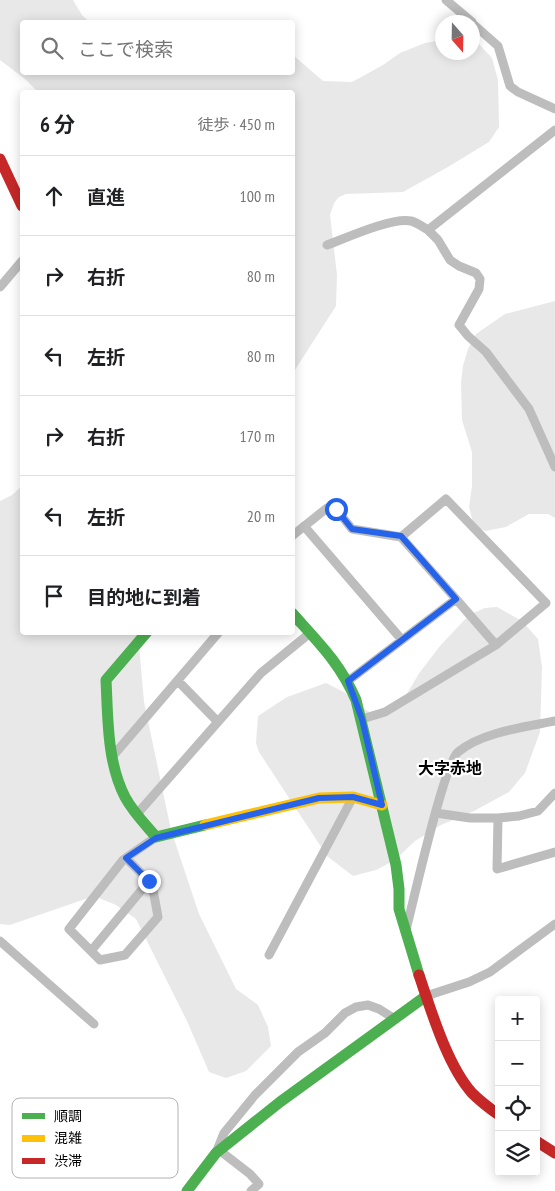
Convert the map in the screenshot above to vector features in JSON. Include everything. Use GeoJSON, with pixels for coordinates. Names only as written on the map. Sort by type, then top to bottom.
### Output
{"type":"FeatureCollection","features":[{"type":"Feature","properties":{"kind":"street"},"geometry":{"type":"LineString","coordinates":[[446,0],[463,15]]}},
{"type":"Feature","properties":{"kind":"street"},"geometry":{"type":"LineString","coordinates":[[480,30],[498,46],[510,86],[518,92],[555,109]]}},
{"type":"Feature","properties":{"kind":"street"},"geometry":{"type":"LineString","coordinates":[[428,230],[555,130]]}},
{"type":"Feature","properties":{"kind":"street"},"geometry":{"type":"LineString","coordinates":[[1,163],[20,202]]}},
{"type":"Feature","properties":{"kind":"street"},"geometry":{"type":"LineString","coordinates":[[327,245],[401,220],[412,221],[428,230],[438,240],[450,260],[476,273],[480,279],[479,289],[459,325],[486,352],[529,409],[555,467]]}},
{"type":"Feature","properties":{"kind":"street"},"geometry":{"type":"LineString","coordinates":[[0,287],[20,263]]}},
{"type":"Feature","properties":{"kind":"street"},"geometry":{"type":"LineString","coordinates":[[362,719],[385,712],[496,645],[546,603],[446,499],[401,536]]}},
{"type":"Feature","properties":{"kind":"street"},"geometry":{"type":"LineString","coordinates":[[295,534],[327,508],[336,509],[352,529],[401,536],[496,645]]}},
{"type":"Feature","properties":{"kind":"street"},"geometry":{"type":"LineString","coordinates":[[304,526],[402,640]]}},
{"type":"Feature","properties":{"kind":"street"},"geometry":{"type":"LineString","coordinates":[[348,681],[456,599]]}},
{"type":"Feature","properties":{"kind":"street"},"geometry":{"type":"LineString","coordinates":[[295,616],[336,662],[348,681],[362,719],[396,865],[400,909],[405,932],[426,996],[448,1054],[460,1076],[471,1092],[484,1105],[495,1112]]}},
{"type":"Feature","properties":{"kind":"street"},"geometry":{"type":"LineString","coordinates":[[137,814],[261,673],[310,632]]}},
{"type":"Feature","properties":{"kind":"street"},"geometry":{"type":"LineString","coordinates":[[144,635],[106,680],[108,740],[126,798],[156,838]]}},
{"type":"Feature","properties":{"kind":"street"},"geometry":{"type":"LineString","coordinates":[[112,757],[216,635]]}},
{"type":"Feature","properties":{"kind":"street"},"geometry":{"type":"LineString","coordinates":[[178,681],[217,721]]}},
{"type":"Feature","properties":{"kind":"street"},"geometry":{"type":"LineString","coordinates":[[405,932],[450,764],[457,752],[477,741],[509,730],[555,721]]}},
{"type":"Feature","properties":{"kind":"street"},"geometry":{"type":"LineString","coordinates":[[436,813],[470,818],[520,816],[538,811],[555,793]]}},
{"type":"Feature","properties":{"kind":"street"},"geometry":{"type":"LineString","coordinates":[[126,858],[152,884],[158,918],[125,955],[100,960],[69,930],[123,860],[126,858],[156,838],[319,798],[353,797],[382,805]]}},
{"type":"Feature","properties":{"kind":"street"},"geometry":{"type":"LineString","coordinates":[[269,954],[353,797]]}},
{"type":"Feature","properties":{"kind":"street"},"geometry":{"type":"LineString","coordinates":[[498,818],[497,869],[555,852]]}},
{"type":"Feature","properties":{"kind":"street"},"geometry":{"type":"LineString","coordinates":[[91,951],[149,881]]}},
{"type":"Feature","properties":{"kind":"street"},"geometry":{"type":"LineString","coordinates":[[187,1191],[218,1151],[280,1102],[426,996],[469,982],[490,972],[555,924]]}},
{"type":"Feature","properties":{"kind":"street"},"geometry":{"type":"LineString","coordinates":[[0,941],[94,1024]]}},
{"type":"Feature","properties":{"kind":"street"},"geometry":{"type":"LineString","coordinates":[[218,1151],[224,1133],[255,1095],[298,1052],[325,1033],[346,1013],[356,1007],[368,1006],[380,1009],[394,1020]]}},
{"type":"Feature","properties":{"kind":"street"},"geometry":{"type":"LineString","coordinates":[[540,1144],[555,1153]]}},
{"type":"Feature","properties":{"kind":"street"},"geometry":{"type":"LineString","coordinates":[[218,1151],[250,1174],[260,1184],[251,1191]]}},
{"type":"Feature","properties":{"kind":"shaded area"},"geometry":{"type":"Polygon","coordinates":[[[0,0],[73,0],[87,20],[20,20],[20,75],[295,75],[295,57],[323,81],[352,82],[400,53],[425,43],[435,41],[435,60],[480,60],[480,45],[492,58],[498,80],[499,127],[489,142],[403,192],[346,194],[339,197],[334,203],[330,215],[337,275],[336,306],[295,370],[295,90],[36,90],[0,60],[0,0]]]}},
{"type":"Feature","properties":{"kind":"shaded area"},"geometry":{"type":"Polygon","coordinates":[[[555,301],[555,518],[548,514],[529,514],[506,527],[485,531],[474,526],[469,507],[472,486],[472,452],[462,420],[461,382],[468,349],[476,334],[505,314],[555,301]]]}},
{"type":"Feature","properties":{"kind":"shaded area"},"geometry":{"type":"Polygon","coordinates":[[[20,488],[20,635],[138,635],[144,702],[171,830],[199,914],[236,989],[258,1005],[268,1027],[271,1046],[246,1071],[226,1078],[209,1072],[187,1021],[136,919],[116,905],[94,896],[10,925],[0,924],[0,501],[12,495],[20,488]]]}},
{"type":"Feature","properties":{"kind":"shaded area"},"geometry":{"type":"Polygon","coordinates":[[[497,607],[522,621],[538,639],[542,667],[540,732],[525,773],[509,792],[474,811],[441,825],[415,841],[395,860],[376,870],[353,876],[327,856],[259,752],[256,743],[258,716],[287,697],[326,683],[344,692],[361,707],[375,715],[406,695],[420,672],[440,646],[469,615],[485,608],[497,607]]]}},
{"type":"Feature","properties":{"kind":"traffic: fast"},"geometry":{"type":"LineString","coordinates":[[295,616],[336,664],[356,700],[396,865],[399,909],[419,975]]}},
{"type":"Feature","properties":{"kind":"traffic: fast"},"geometry":{"type":"LineString","coordinates":[[144,635],[106,680],[108,725],[112,755],[119,784],[139,818],[156,837],[205,825]]}},
{"type":"Feature","properties":{"kind":"traffic: fast"},"geometry":{"type":"LineString","coordinates":[[187,1191],[216,1153],[280,1102],[426,996]]}},
{"type":"Feature","properties":{"kind":"traffic: slow"},"geometry":{"type":"LineString","coordinates":[[205,825],[319,798],[353,797],[382,805]]}},
{"type":"Feature","properties":{"kind":"traffic: jam"},"geometry":{"type":"LineString","coordinates":[[0,159],[20,202]]}},
{"type":"Feature","properties":{"kind":"traffic: jam"},"geometry":{"type":"LineString","coordinates":[[419,975],[434,1020],[455,1068],[472,1093],[495,1112]]}},
{"type":"Feature","properties":{"kind":"traffic: jam"},"geometry":{"type":"LineString","coordinates":[[540,1144],[555,1153]]}},
{"type":"Feature","properties":{"kind":"district","name":"大字赤地"},"geometry":{"type":"Point","coordinates":[450,768]}},
{"type":"Feature","properties":{"kind":"route"},"geometry":{"type":"LineString","coordinates":[[149,881],[126,858],[156,838],[319,798],[353,797],[382,805],[362,719],[348,681],[456,599],[401,536],[352,529],[336,509]]}}]}
